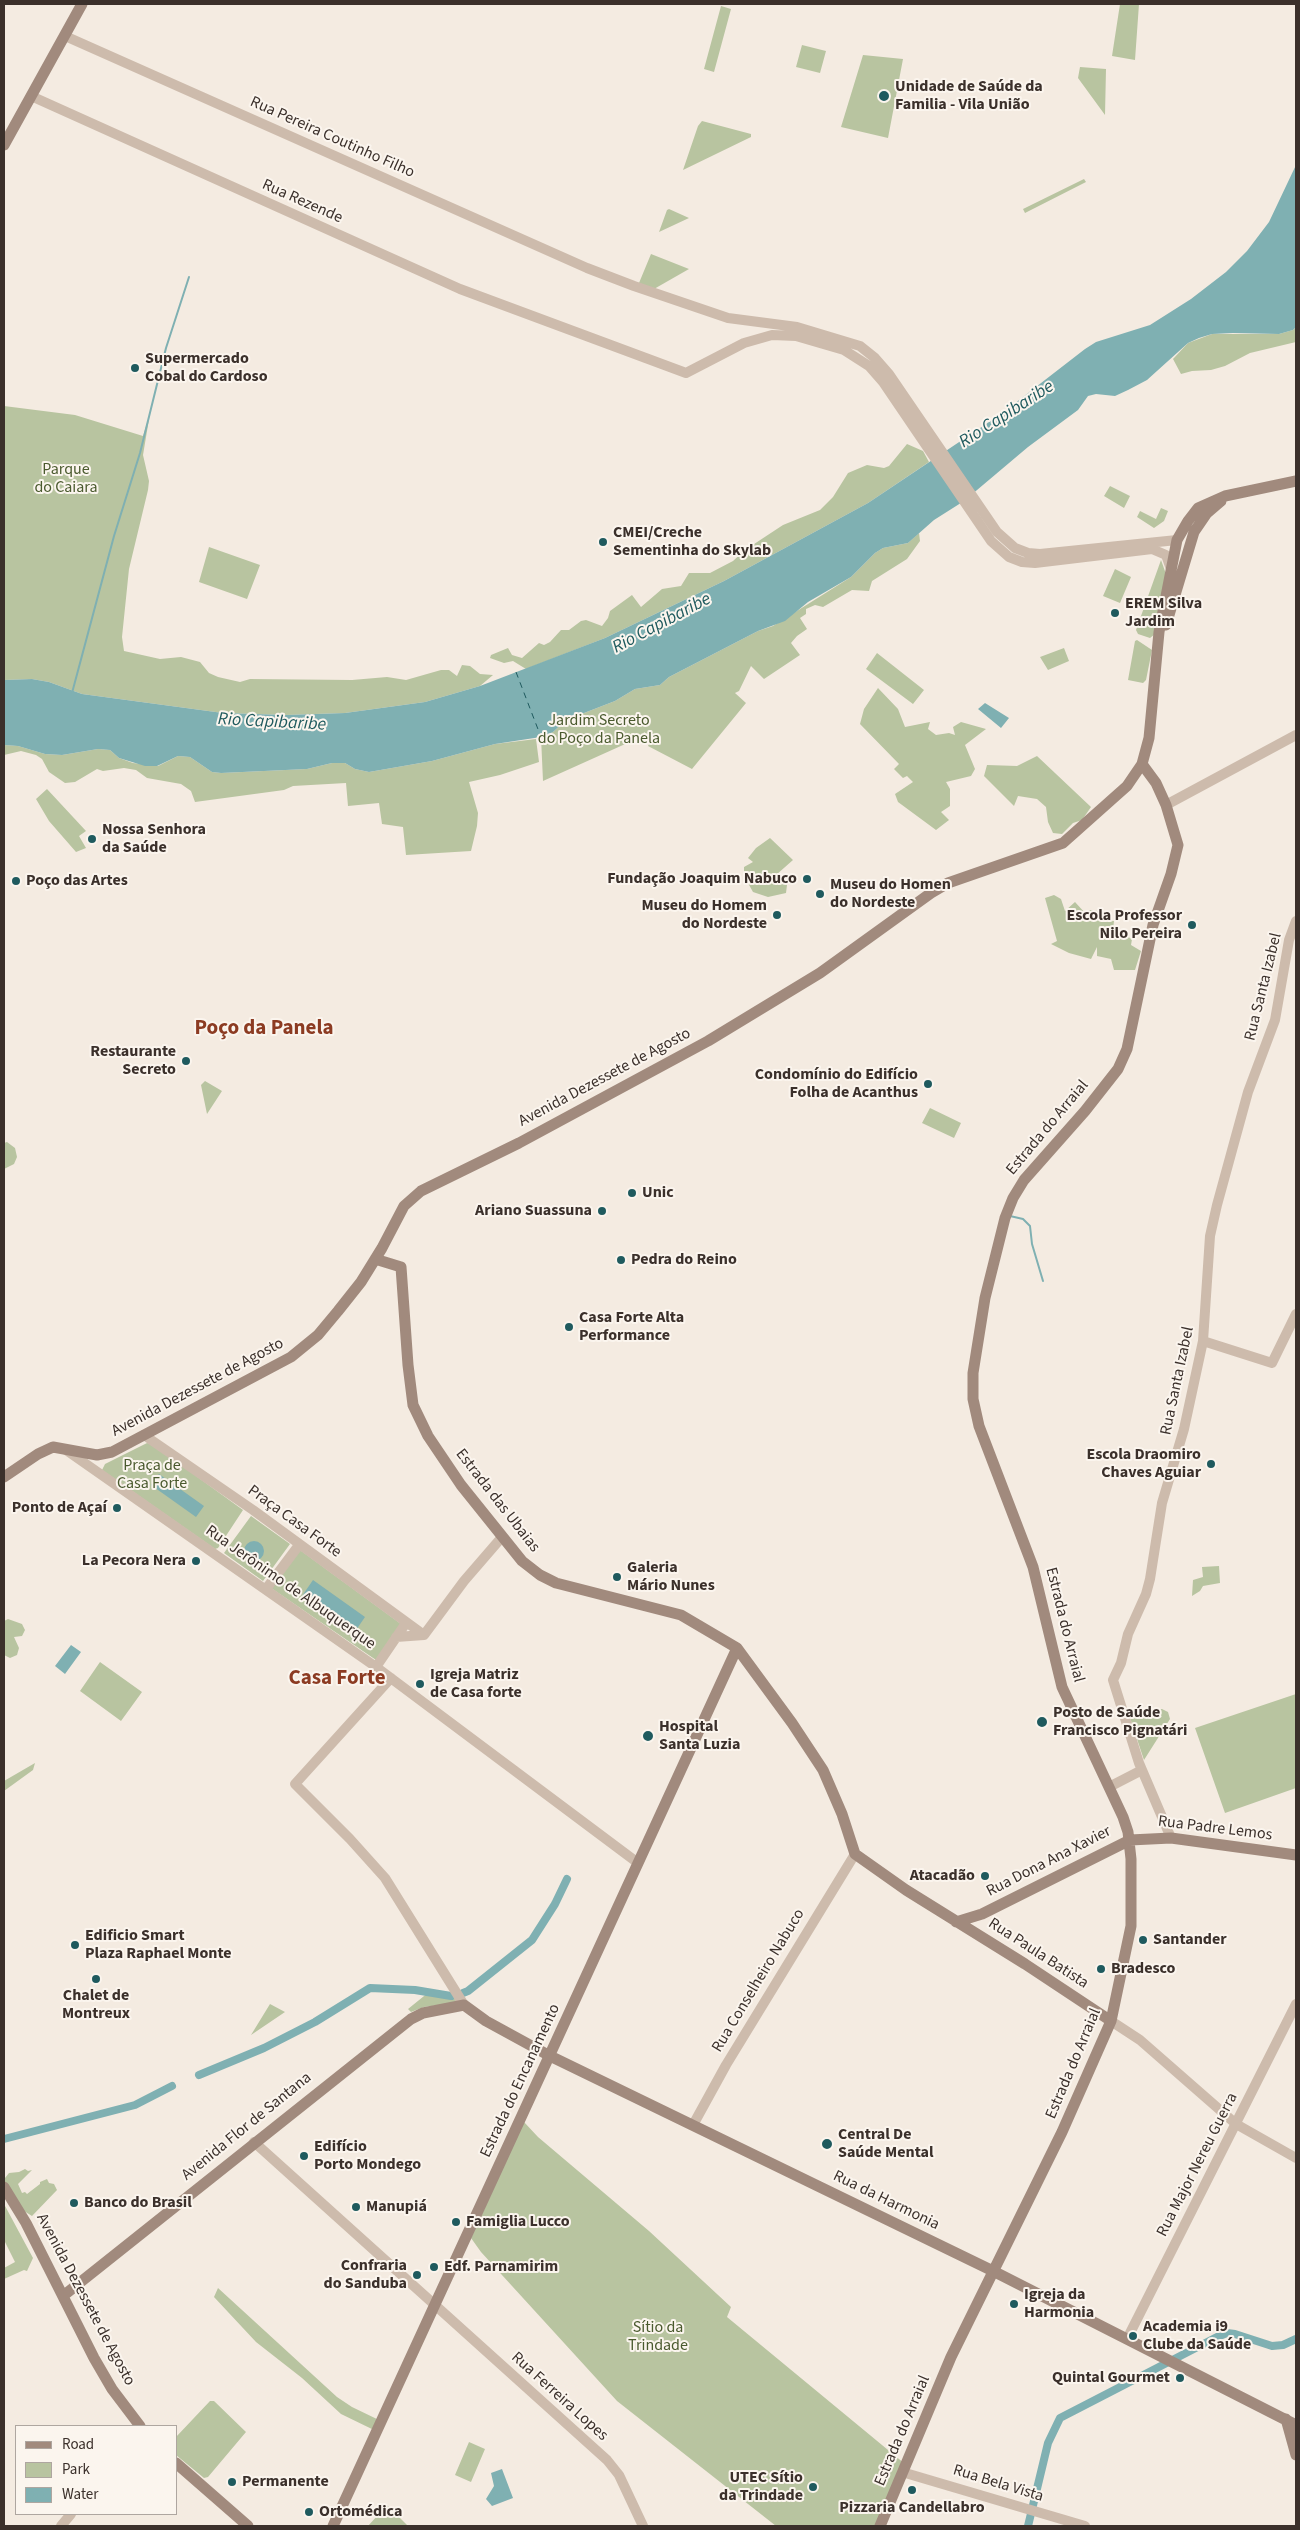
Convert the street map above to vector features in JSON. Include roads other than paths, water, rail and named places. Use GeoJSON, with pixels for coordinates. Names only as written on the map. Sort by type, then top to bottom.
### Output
{"type":"FeatureCollection","features":[{"type":"Feature","properties":{"kind":"main road"},"geometry":{"type":"LineString","coordinates":[[4,145],[82,4]]}},
{"type":"Feature","properties":{"kind":"main road"},"geometry":{"type":"LineString","coordinates":[[1225,496],[1296,481]]}},
{"type":"Feature","properties":{"kind":"main road","name":"Avenida Dezessete de Agosto"},"geometry":{"type":"LineString","coordinates":[[4,1478],[48,1449],[65,1449],[101,1456],[144,1436],[295,1355],[318,1335],[333,1317],[375,1259],[404,1206],[421,1191],[519,1143],[708,1041],[820,974],[931,893],[948,883],[1063,843],[1127,786],[1142,764],[1149,738],[1158,646],[1177,540],[1198,508],[1225,496]]}},
{"type":"Feature","properties":{"kind":"main road","name":"Avenida Dezessete de Agosto"},"geometry":{"type":"LineString","coordinates":[[1158,646],[1194,532],[1207,513],[1225,496]]}},
{"type":"Feature","properties":{"kind":"main road"},"geometry":{"type":"LineString","coordinates":[[1177,540],[1177,590]]}},
{"type":"Feature","properties":{"kind":"main road","name":"Estrada do Arraial"},"geometry":{"type":"LineString","coordinates":[[880,2526],[952,2357],[1062,2132],[1112,2021],[1131,1926],[1130,1840],[1123,1817],[1062,1687],[1033,1567],[979,1426],[973,1399],[973,1374],[985,1298],[1005,1218],[1013,1198],[1024,1180],[1112,1076],[1121,1064],[1127,1050],[1153,925],[1171,874],[1178,845],[1166,805],[1156,784],[1142,764]]}},
{"type":"Feature","properties":{"kind":"main road"},"geometry":{"type":"LineString","coordinates":[[382,1248],[401,1267]]}},
{"type":"Feature","properties":{"kind":"main road"},"geometry":{"type":"LineString","coordinates":[[375,1259],[401,1267]]}},
{"type":"Feature","properties":{"kind":"main road","name":"Estrada das Ubaias"},"geometry":{"type":"LineString","coordinates":[[401,1267],[408,1365],[413,1405],[428,1436],[461,1485],[502,1537],[529,1567],[556,1584],[666,1610],[694,1621],[737,1648],[792,1723],[823,1770],[842,1814],[855,1854]]}},
{"type":"Feature","properties":{"kind":"main road","name":"Estrada do Encanamento"},"geometry":{"type":"LineString","coordinates":[[333,2526],[737,1648]]}},
{"type":"Feature","properties":{"kind":"main road","name":"Rua Padre Lemos"},"geometry":{"type":"LineString","coordinates":[[1130,1840],[1171,1838],[1296,1856]]}},
{"type":"Feature","properties":{"kind":"main road","name":"Rua Dona Ana Xavier"},"geometry":{"type":"LineString","coordinates":[[956,1922],[982,1914],[1130,1840]]}},
{"type":"Feature","properties":{"kind":"main road","name":"Rua Paula Batista"},"geometry":{"type":"LineString","coordinates":[[855,1854],[956,1922],[1112,2021]]}},
{"type":"Feature","properties":{"kind":"main road","name":"Rua Dona Ana Xavier"},"geometry":{"type":"LineString","coordinates":[[978,1935],[977,1925],[982,1914]]}},
{"type":"Feature","properties":{"kind":"main road","name":"Rua da Harmonia"},"geometry":{"type":"LineString","coordinates":[[464,2005],[486,2021],[550,2056],[993,2271],[1291,2422]]}},
{"type":"Feature","properties":{"kind":"main road","name":"Avenida Flor de Santana"},"geometry":{"type":"LineString","coordinates":[[63,2296],[254,2142],[411,2019],[423,2013],[464,2005]]}},
{"type":"Feature","properties":{"kind":"main road","name":"Avenida Dezessete de Agosto"},"geometry":{"type":"LineString","coordinates":[[4,2187],[26,2223],[99,2366],[139,2425]]}},
{"type":"Feature","properties":{"kind":"main road"},"geometry":{"type":"LineString","coordinates":[[1291,2422],[1296,2455]]}},
{"type":"Feature","properties":{"kind":"main road"},"geometry":{"type":"LineString","coordinates":[[178,2465],[248,2526]]}},
{"type":"Feature","properties":{"kind":"street","name":"Rua Pereira Coutinho Filho"},"geometry":{"type":"LineString","coordinates":[[65,36],[587,268],[714,314],[763,323],[782,324],[812,335]]}},
{"type":"Feature","properties":{"kind":"street","name":"Rua Rezende"},"geometry":{"type":"LineString","coordinates":[[31,96],[460,288],[686,373],[760,338]]}},
{"type":"Feature","properties":{"kind":"street"},"geometry":{"type":"LineString","coordinates":[[760,338],[765,330],[763,323]]}},
{"type":"Feature","properties":{"kind":"street"},"geometry":{"type":"LineString","coordinates":[[760,338],[784,334],[812,335],[850,341],[875,358],[889,374],[997,532],[1015,548],[1028,553],[1040,554],[1153,545],[1177,540]]}},
{"type":"Feature","properties":{"kind":"street"},"geometry":{"type":"LineString","coordinates":[[1153,545],[1166,555],[1171,569]]}},
{"type":"Feature","properties":{"kind":"street"},"geometry":{"type":"LineString","coordinates":[[1166,805],[1296,735]]}},
{"type":"Feature","properties":{"kind":"street","name":"Rua Santa Izabel"},"geometry":{"type":"LineString","coordinates":[[1171,1838],[1142,1770],[1120,1707],[1113,1680],[1121,1663],[1128,1634],[1146,1594],[1150,1579],[1162,1502],[1184,1429],[1203,1341],[1210,1243],[1217,1205],[1248,1092],[1275,1020],[1289,940],[1296,921]]}},
{"type":"Feature","properties":{"kind":"street"},"geometry":{"type":"LineString","coordinates":[[1203,1341],[1272,1363],[1296,1314]]}},
{"type":"Feature","properties":{"kind":"street","name":"Praça Casa Forte"},"geometry":{"type":"LineString","coordinates":[[144,1436],[424,1635]]}},
{"type":"Feature","properties":{"kind":"street","name":"Rua Jerônimo de Albuquerque"},"geometry":{"type":"LineString","coordinates":[[65,1449],[392,1678],[638,1863]]}},
{"type":"Feature","properties":{"kind":"street"},"geometry":{"type":"LineString","coordinates":[[396,1638],[424,1635],[464,1581],[502,1537]]}},
{"type":"Feature","properties":{"kind":"street"},"geometry":{"type":"LineString","coordinates":[[266,1589],[299,1545]]}},
{"type":"Feature","properties":{"kind":"street"},"geometry":{"type":"LineString","coordinates":[[376,1667],[406,1623]]}},
{"type":"Feature","properties":{"kind":"street"},"geometry":{"type":"LineString","coordinates":[[392,1678],[294,1784],[350,1839],[387,1882],[464,2005]]}},
{"type":"Feature","properties":{"kind":"street"},"geometry":{"type":"LineString","coordinates":[[1108,1787],[1142,1770]]}},
{"type":"Feature","properties":{"kind":"street","name":"Rua Conselheiro Nabuco"},"geometry":{"type":"LineString","coordinates":[[693,2125],[731,2057],[855,1854]]}},
{"type":"Feature","properties":{"kind":"street","name":"Rua Major Nereu Guerra"},"geometry":{"type":"LineString","coordinates":[[1127,2339],[1296,2004]]}},
{"type":"Feature","properties":{"kind":"street","name":"Rua Paula Batista"},"geometry":{"type":"LineString","coordinates":[[1112,2021],[1140,2040],[1236,2124],[1296,2158]]}},
{"type":"Feature","properties":{"kind":"street","name":"Rua Ferreira Lopes"},"geometry":{"type":"LineString","coordinates":[[254,2142],[607,2460],[618,2475],[642,2526]]}},
{"type":"Feature","properties":{"kind":"street","name":"Rua Bela Vista"},"geometry":{"type":"LineString","coordinates":[[902,2472],[1085,2526]]}},
{"type":"Feature","properties":{"kind":"street"},"geometry":{"type":"LineString","coordinates":[[61,2526],[70,2515]]}},
{"type":"Feature","properties":{"kind":"water","name":"Rio Capibaribe"},"geometry":{"type":"Polygon","coordinates":[[[1296,165],[1296,327],[1293,330],[1279,334],[1212,334],[1199,338],[1188,343],[1147,380],[1128,390],[1115,396],[1096,394],[1088,396],[1078,410],[1028,447],[964,501],[934,520],[908,543],[883,548],[875,553],[851,577],[808,602],[785,621],[758,631],[669,677],[660,685],[635,689],[615,701],[566,720],[553,732],[541,737],[495,744],[432,761],[369,772],[355,769],[345,763],[332,763],[307,769],[221,773],[212,772],[190,757],[178,756],[157,766],[145,766],[119,758],[110,750],[98,749],[62,755],[45,754],[18,746],[4,745],[4,680],[32,679],[49,682],[82,694],[223,713],[286,715],[345,713],[425,702],[480,686],[605,638],[724,581],[868,503],[1001,414],[1096,342],[1150,325],[1191,299],[1226,272],[1247,251],[1269,222],[1296,165]]]}},
{"type":"Feature","properties":{"kind":"water"},"geometry":{"type":"Polygon","coordinates":[[[985,703],[1009,718],[1001,728],[978,709],[985,703]]]}},
{"type":"Feature","properties":{"kind":"water"},"geometry":{"type":"Polygon","coordinates":[[[159,1474],[204,1506],[196,1517],[151,1485],[159,1474]]]}},
{"type":"Feature","properties":{"kind":"water"},"geometry":{"type":"Polygon","coordinates":[[[254,1541],[261,1544],[264,1551],[261,1558],[254,1561],[247,1558],[244,1551],[247,1544],[254,1541]]]}},
{"type":"Feature","properties":{"kind":"water"},"geometry":{"type":"Polygon","coordinates":[[[313,1580],[365,1617],[354,1633],[302,1596],[313,1580]]]}},
{"type":"Feature","properties":{"kind":"water"},"geometry":{"type":"Polygon","coordinates":[[[71,1645],[81,1652],[65,1674],[55,1666],[71,1645]]]}},
{"type":"Feature","properties":{"kind":"water"},"geometry":{"type":"Polygon","coordinates":[[[502,2469],[513,2498],[492,2506],[486,2499],[494,2486],[491,2473],[502,2469]]]}},
{"type":"Feature","properties":{"kind":"waterway"},"geometry":{"type":"LineString","coordinates":[[72,693],[114,536],[140,453],[166,348],[189,277]]}},
{"type":"Feature","properties":{"kind":"waterway"},"geometry":{"type":"LineString","coordinates":[[1010,1216],[1023,1219],[1030,1226],[1032,1244],[1043,1281]]}},
{"type":"Feature","properties":{"kind":"waterway"},"geometry":{"type":"LineString","coordinates":[[463,1993],[532,1940],[555,1904],[567,1879]]}},
{"type":"Feature","properties":{"kind":"waterway"},"geometry":{"type":"LineString","coordinates":[[199,2075],[264,2048],[315,2022],[370,1988],[415,1990],[451,1996]]}},
{"type":"Feature","properties":{"kind":"waterway"},"geometry":{"type":"LineString","coordinates":[[4,2139],[135,2105],[172,2086]]}},
{"type":"Feature","properties":{"kind":"waterway"},"geometry":{"type":"LineString","coordinates":[[1028,2526],[1048,2443],[1060,2418],[1227,2333],[1272,2346],[1283,2345],[1296,2339]]}},
{"type":"Feature","properties":{"kind":"place","name":"Unidade de Saúde da Familia - Vila União"},"geometry":{"type":"Point","coordinates":[884,96]}},
{"type":"Feature","properties":{"kind":"place","name":"Supermercado Cobal do Cardoso"},"geometry":{"type":"Point","coordinates":[135,368]}},
{"type":"Feature","properties":{"kind":"place","name":"CMEI/Creche Sementinha do Skylab"},"geometry":{"type":"Point","coordinates":[603,542]}},
{"type":"Feature","properties":{"kind":"place","name":"EREM Silva Jardim"},"geometry":{"type":"Point","coordinates":[1115,613]}},
{"type":"Feature","properties":{"kind":"place","name":"Nossa Senhora da Saúde"},"geometry":{"type":"Point","coordinates":[92,839]}},
{"type":"Feature","properties":{"kind":"place","name":"Fundação Joaquim Nabuco"},"geometry":{"type":"Point","coordinates":[807,879]}},
{"type":"Feature","properties":{"kind":"place","name":"Poço das Artes"},"geometry":{"type":"Point","coordinates":[16,881]}},
{"type":"Feature","properties":{"kind":"place","name":"Museu do Homen do Nordeste"},"geometry":{"type":"Point","coordinates":[820,894]}},
{"type":"Feature","properties":{"kind":"place","name":"Museu do Homem do Nordeste"},"geometry":{"type":"Point","coordinates":[777,915]}},
{"type":"Feature","properties":{"kind":"place","name":"Escola Professor Nilo Pereira"},"geometry":{"type":"Point","coordinates":[1192,925]}},
{"type":"Feature","properties":{"kind":"place","name":"Restaurante Secreto"},"geometry":{"type":"Point","coordinates":[186,1061]}},
{"type":"Feature","properties":{"kind":"place","name":"Condomínio do Edifício Folha de Acanthus"},"geometry":{"type":"Point","coordinates":[928,1084]}},
{"type":"Feature","properties":{"kind":"place","name":"Unic"},"geometry":{"type":"Point","coordinates":[632,1193]}},
{"type":"Feature","properties":{"kind":"place","name":"Ariano Suassuna"},"geometry":{"type":"Point","coordinates":[602,1211]}},
{"type":"Feature","properties":{"kind":"place","name":"Pedra do Reino"},"geometry":{"type":"Point","coordinates":[621,1260]}},
{"type":"Feature","properties":{"kind":"place","name":"Casa Forte Alta Performance"},"geometry":{"type":"Point","coordinates":[569,1327]}},
{"type":"Feature","properties":{"kind":"place","name":"Escola Draomiro Chaves Aguiar"},"geometry":{"type":"Point","coordinates":[1211,1464]}},
{"type":"Feature","properties":{"kind":"place","name":"Ponto de Açaí"},"geometry":{"type":"Point","coordinates":[117,1508]}},
{"type":"Feature","properties":{"kind":"place","name":"La Pecora Nera"},"geometry":{"type":"Point","coordinates":[196,1561]}},
{"type":"Feature","properties":{"kind":"place","name":"Galeria Mário Nunes"},"geometry":{"type":"Point","coordinates":[617,1577]}},
{"type":"Feature","properties":{"kind":"place","name":"Igreja Matriz de Casa forte"},"geometry":{"type":"Point","coordinates":[420,1684]}},
{"type":"Feature","properties":{"kind":"place","name":"Posto de Saúde Francisco Pignatári"},"geometry":{"type":"Point","coordinates":[1042,1722]}},
{"type":"Feature","properties":{"kind":"place","name":"Hospital Santa Luzia"},"geometry":{"type":"Point","coordinates":[648,1736]}},
{"type":"Feature","properties":{"kind":"place","name":"Atacadão"},"geometry":{"type":"Point","coordinates":[985,1876]}},
{"type":"Feature","properties":{"kind":"place","name":"Santander"},"geometry":{"type":"Point","coordinates":[1143,1940]}},
{"type":"Feature","properties":{"kind":"place","name":"Edificio Smart Plaza Raphael Monte"},"geometry":{"type":"Point","coordinates":[75,1945]}},
{"type":"Feature","properties":{"kind":"place","name":"Bradesco"},"geometry":{"type":"Point","coordinates":[1101,1969]}},
{"type":"Feature","properties":{"kind":"place","name":"Chalet de Montreux"},"geometry":{"type":"Point","coordinates":[96,1979]}},
{"type":"Feature","properties":{"kind":"place","name":"Central De Saúde Mental"},"geometry":{"type":"Point","coordinates":[827,2144]}},
{"type":"Feature","properties":{"kind":"place","name":"Edifício Porto Mondego"},"geometry":{"type":"Point","coordinates":[304,2156]}},
{"type":"Feature","properties":{"kind":"place","name":"Banco do Brasil"},"geometry":{"type":"Point","coordinates":[74,2203]}},
{"type":"Feature","properties":{"kind":"place","name":"Manupiá"},"geometry":{"type":"Point","coordinates":[356,2207]}},
{"type":"Feature","properties":{"kind":"place","name":"Famiglia Lucco"},"geometry":{"type":"Point","coordinates":[456,2222]}},
{"type":"Feature","properties":{"kind":"place","name":"Edf. Parnamirim"},"geometry":{"type":"Point","coordinates":[434,2267]}},
{"type":"Feature","properties":{"kind":"place","name":"Confraria do Sanduba"},"geometry":{"type":"Point","coordinates":[417,2275]}},
{"type":"Feature","properties":{"kind":"place","name":"Igreja da Harmonia"},"geometry":{"type":"Point","coordinates":[1014,2304]}},
{"type":"Feature","properties":{"kind":"place","name":"Academia i9 Clube da Saúde"},"geometry":{"type":"Point","coordinates":[1133,2336]}},
{"type":"Feature","properties":{"kind":"place","name":"Quintal Gourmet"},"geometry":{"type":"Point","coordinates":[1180,2378]}},
{"type":"Feature","properties":{"kind":"place","name":"Permanente"},"geometry":{"type":"Point","coordinates":[232,2482]}},
{"type":"Feature","properties":{"kind":"place","name":"UTEC Sítio da Trindade"},"geometry":{"type":"Point","coordinates":[813,2487]}},
{"type":"Feature","properties":{"kind":"place","name":"Pizzaria Candellabro"},"geometry":{"type":"Point","coordinates":[912,2490]}},
{"type":"Feature","properties":{"kind":"place","name":"Ortomédica"},"geometry":{"type":"Point","coordinates":[309,2512]}},
{"type":"Feature","properties":{"kind":"district","name":"Poço da Panela"},"geometry":{"type":"Point","coordinates":[264,1029]}},
{"type":"Feature","properties":{"kind":"district","name":"Casa Forte"},"geometry":{"type":"Point","coordinates":[337,1679]}},
{"type":"Feature","properties":{"kind":"park label","name":"Parque do Caiara"},"geometry":{"type":"Point","coordinates":[66,479]}},
{"type":"Feature","properties":{"kind":"park label","name":"Jardim Secreto do Poço da Panela"},"geometry":{"type":"Point","coordinates":[599,730]}},
{"type":"Feature","properties":{"kind":"park label","name":"Praça de Casa Forte"},"geometry":{"type":"Point","coordinates":[152,1475]}},
{"type":"Feature","properties":{"kind":"park label","name":"Sítio da Trindade"},"geometry":{"type":"Point","coordinates":[658,2337]}}]}
